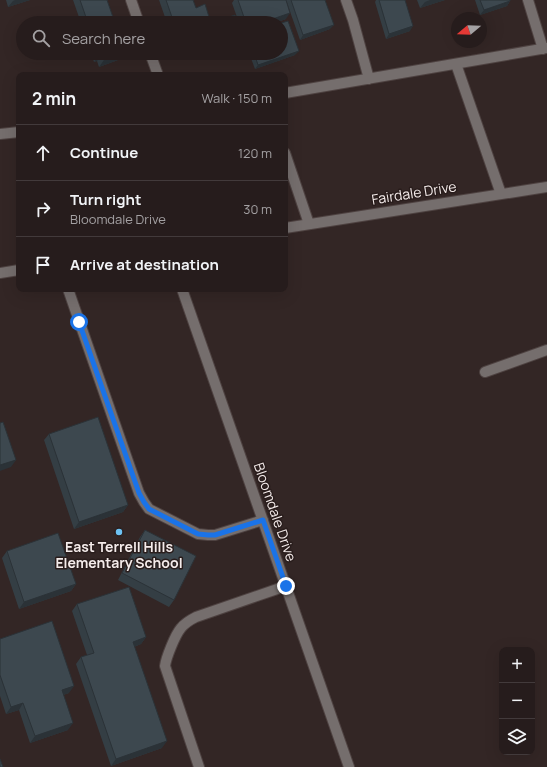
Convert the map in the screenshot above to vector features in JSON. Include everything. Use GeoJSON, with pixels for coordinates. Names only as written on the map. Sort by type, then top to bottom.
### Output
{"type":"FeatureCollection","features":[{"type":"Feature","properties":{"kind":"street"},"geometry":{"type":"LineString","coordinates":[[131,0],[137,16]]}},
{"type":"Feature","properties":{"kind":"street"},"geometry":{"type":"LineString","coordinates":[[346,0],[369,79]]}},
{"type":"Feature","properties":{"kind":"street"},"geometry":{"type":"LineString","coordinates":[[288,92],[545,49],[528,0]]}},
{"type":"Feature","properties":{"kind":"street"},"geometry":{"type":"LineString","coordinates":[[153,60],[157,72]]}},
{"type":"Feature","properties":{"kind":"street"},"geometry":{"type":"LineString","coordinates":[[456,64],[501,194]]}},
{"type":"Feature","properties":{"kind":"street"},"geometry":{"type":"LineString","coordinates":[[0,134],[16,132]]}},
{"type":"Feature","properties":{"kind":"street"},"geometry":{"type":"LineString","coordinates":[[288,162],[309,224]]}},
{"type":"Feature","properties":{"kind":"street","name":"Fairdale Drive"},"geometry":{"type":"LineString","coordinates":[[288,228],[547,187]]}},
{"type":"Feature","properties":{"kind":"street"},"geometry":{"type":"LineString","coordinates":[[0,274],[16,271]]}},
{"type":"Feature","properties":{"kind":"street"},"geometry":{"type":"LineString","coordinates":[[69,292],[139,493],[149,509],[198,534],[208,535],[215,535],[263,520]]}},
{"type":"Feature","properties":{"kind":"street","name":"Bloomdale Drive"},"geometry":{"type":"LineString","coordinates":[[183,292],[349,767]]}},
{"type":"Feature","properties":{"kind":"street"},"geometry":{"type":"LineString","coordinates":[[485,372],[547,350]]}},
{"type":"Feature","properties":{"kind":"street"},"geometry":{"type":"LineString","coordinates":[[199,767],[165,666],[166,659],[180,629],[188,621],[196,617],[286,586]]}},
{"type":"Feature","properties":{"kind":"building"},"geometry":{"type":"Polygon","coordinates":[[[80,0],[107,0],[113,16],[86,16],[80,0]]]}},
{"type":"Feature","properties":{"kind":"building"},"geometry":{"type":"Polygon","coordinates":[[[166,0],[193,0],[196,8],[205,4],[209,16],[172,16],[166,0]]]}},
{"type":"Feature","properties":{"kind":"building"},"geometry":{"type":"Polygon","coordinates":[[[238,0],[286,0],[290,13],[281,16],[244,16],[238,0]]]}},
{"type":"Feature","properties":{"kind":"building"},"geometry":{"type":"Polygon","coordinates":[[[291,0],[325,0],[334,25],[303,35],[291,0]]]}},
{"type":"Feature","properties":{"kind":"building"},"geometry":{"type":"Polygon","coordinates":[[[379,0],[405,0],[413,26],[389,34],[379,0]]]}},
{"type":"Feature","properties":{"kind":"building"},"geometry":{"type":"Polygon","coordinates":[[[480,0],[510,0],[510,1],[484,10],[480,0]]]}},
{"type":"Feature","properties":{"kind":"building"},"geometry":{"type":"Polygon","coordinates":[[[288,21],[299,51],[288,55],[288,21]]]}},
{"type":"Feature","properties":{"kind":"building"},"geometry":{"type":"Polygon","coordinates":[[[256,60],[273,60],[258,65],[256,60]]]}},
{"type":"Feature","properties":{"kind":"building"},"geometry":{"type":"Polygon","coordinates":[[[98,417],[128,505],[79,522],[49,434],[98,417]]]}},
{"type":"Feature","properties":{"kind":"building"},"geometry":{"type":"Polygon","coordinates":[[[3,422],[16,460],[0,465],[0,423],[3,422]]]}},
{"type":"Feature","properties":{"kind":"building"},"geometry":{"type":"Polygon","coordinates":[[[145,530],[196,556],[174,600],[122,573],[145,530]]]}},
{"type":"Feature","properties":{"kind":"building"},"geometry":{"type":"Polygon","coordinates":[[[58,533],[76,584],[24,602],[7,551],[58,533]]]}},
{"type":"Feature","properties":{"kind":"building"},"geometry":{"type":"Polygon","coordinates":[[[129,587],[146,637],[133,642],[167,741],[116,759],[81,657],[94,653],[77,604],[129,587]]]}},
{"type":"Feature","properties":{"kind":"building"},"geometry":{"type":"Polygon","coordinates":[[[52,621],[74,686],[62,690],[73,723],[35,736],[23,703],[11,707],[0,675],[0,639],[52,621]]]}},
{"type":"Feature","properties":{"kind":"building"},"geometry":{"type":"Polygon","coordinates":[[[0,759],[3,767],[0,767],[0,759]]]}},
{"type":"Feature","properties":{"kind":"place","name":"East Terrell Hills Elementary School"},"geometry":{"type":"Point","coordinates":[119,532]}},
{"type":"Feature","properties":{"kind":"route"},"geometry":{"type":"LineString","coordinates":[[79,322],[139,493],[149,509],[198,534],[208,535],[215,535],[263,520],[286,586]]}}]}
